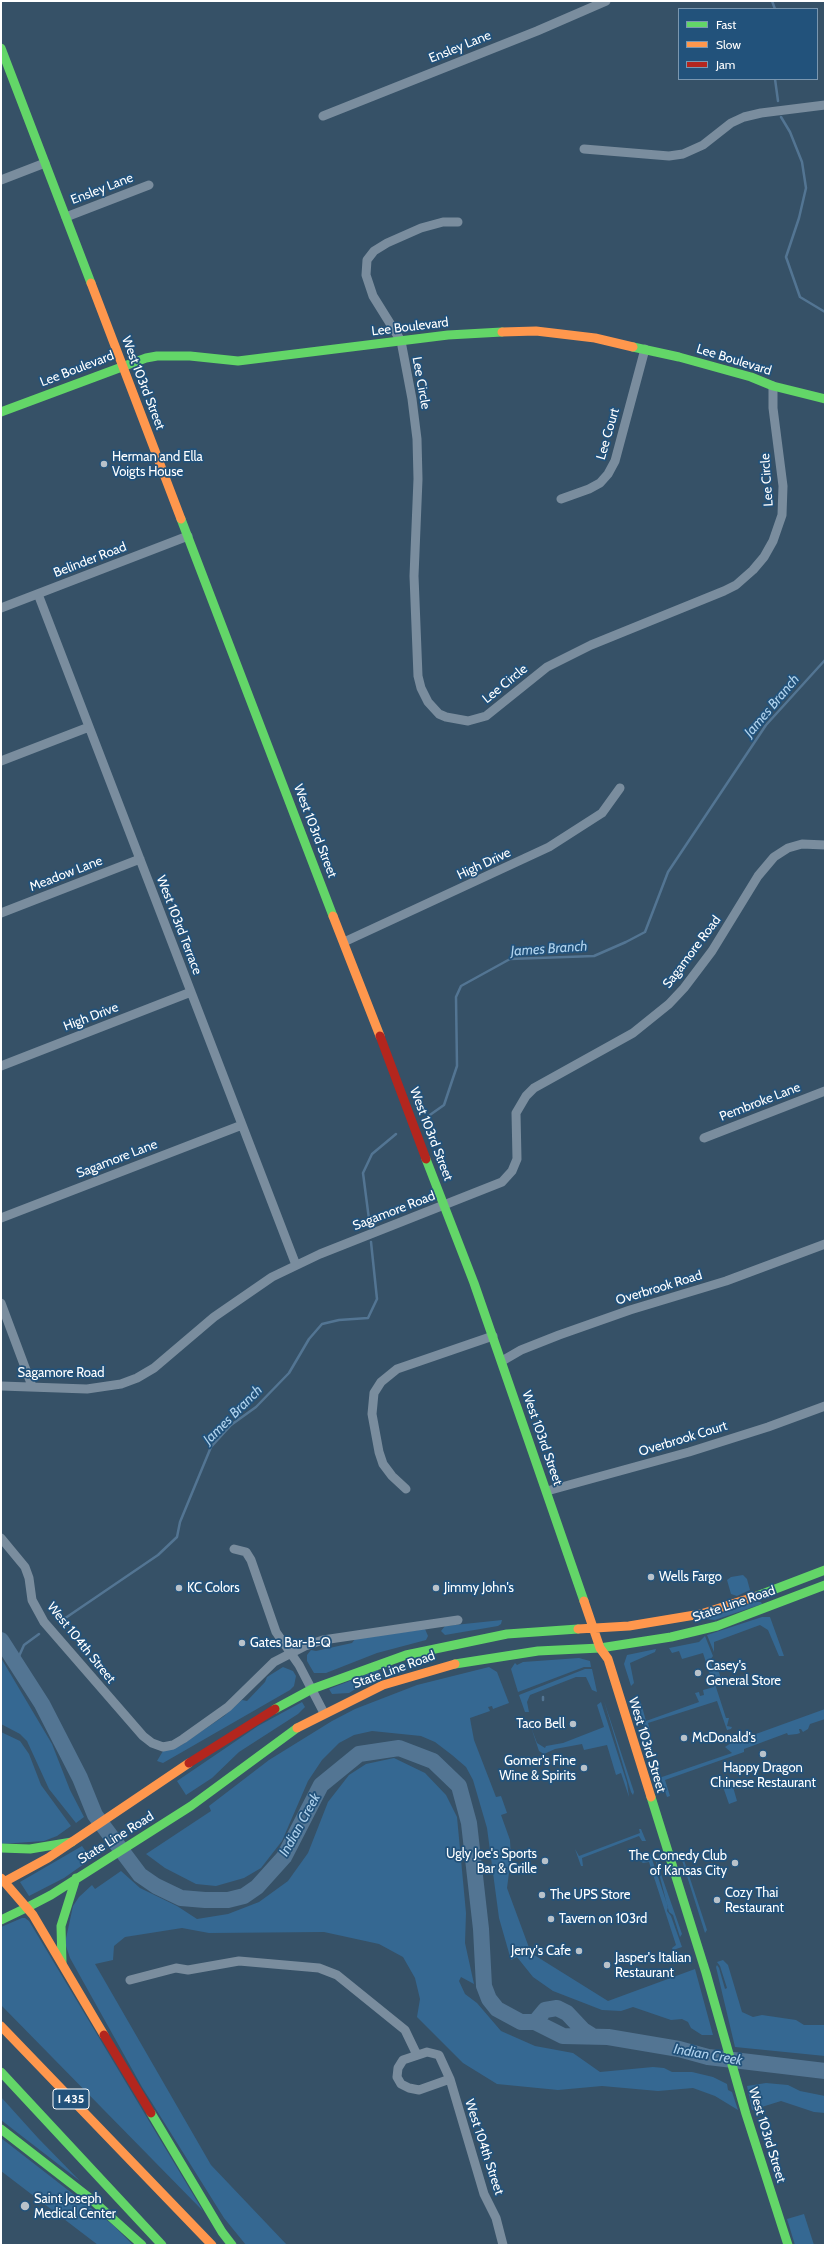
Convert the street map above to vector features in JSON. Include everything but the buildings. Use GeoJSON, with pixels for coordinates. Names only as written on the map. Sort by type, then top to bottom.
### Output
{"type":"FeatureCollection","features":[{"type":"Feature","properties":{"kind":"main road","name":"West 103rd Street"},"geometry":{"type":"LineString","coordinates":[[1,48],[445,1205],[502,1361],[600,1648],[608,1659],[722,2030],[746,2114],[788,2245]]}},
{"type":"Feature","properties":{"kind":"main road","name":"Lee Boulevard"},"geometry":{"type":"LineString","coordinates":[[1,412],[123,366],[158,356],[190,356],[238,362],[401,340],[476,332],[536,331],[596,338],[645,349],[751,377],[773,386],[825,399]]}},
{"type":"Feature","properties":{"kind":"main road","name":"State Line Road"},"geometry":{"type":"LineString","coordinates":[[2,1881],[33,1867],[253,1721],[312,1689],[392,1659],[471,1640],[507,1634],[594,1629],[663,1621],[701,1614],[825,1570]]}},
{"type":"Feature","properties":{"kind":"main road","name":"State Line Road"},"geometry":{"type":"LineString","coordinates":[[1,1920],[51,1895],[191,1806],[293,1730],[324,1713],[383,1685],[442,1667],[509,1654],[600,1648],[671,1637],[717,1626],[825,1585]]}},
{"type":"Feature","properties":{"kind":"main road"},"geometry":{"type":"LineString","coordinates":[[1,1848],[30,1849],[72,1842]]}},
{"type":"Feature","properties":{"kind":"main road"},"geometry":{"type":"LineString","coordinates":[[62,1964],[61,1926],[76,1878]]}},
{"type":"Feature","properties":{"kind":"main road"},"geometry":{"type":"LineString","coordinates":[[2,1881],[26,1908],[62,1964],[218,2226],[232,2245]]}},
{"type":"Feature","properties":{"kind":"main road","name":"I 435"},"geometry":{"type":"LineString","coordinates":[[1,2026],[212,2245]]}},
{"type":"Feature","properties":{"kind":"main road","name":"I 435"},"geometry":{"type":"LineString","coordinates":[[1,2072],[162,2245]]}},
{"type":"Feature","properties":{"kind":"main road"},"geometry":{"type":"LineString","coordinates":[[1,2129],[91,2199],[142,2245]]}},
{"type":"Feature","properties":{"kind":"street","name":"Ensley Lane"},"geometry":{"type":"LineString","coordinates":[[323,116],[537,31],[606,1]]}},
{"type":"Feature","properties":{"kind":"street"},"geometry":{"type":"LineString","coordinates":[[584,150],[669,156],[683,154],[703,145],[731,123],[744,117],[761,112],[825,105]]}},
{"type":"Feature","properties":{"kind":"street"},"geometry":{"type":"LineString","coordinates":[[1,180],[45,163]]}},
{"type":"Feature","properties":{"kind":"street","name":"Ensley Lane"},"geometry":{"type":"LineString","coordinates":[[66,217],[149,185]]}},
{"type":"Feature","properties":{"kind":"street"},"geometry":{"type":"LineString","coordinates":[[401,340],[373,296],[366,275],[367,260],[374,251],[400,236],[443,222],[458,222]]}},
{"type":"Feature","properties":{"kind":"street","name":"Lee Circle"},"geometry":{"type":"LineString","coordinates":[[401,340],[417,439],[418,479],[414,597],[418,676],[421,688],[428,702],[439,714],[456,720],[468,721],[486,716],[547,667],[591,645],[724,591],[736,585],[753,570],[764,557],[773,542],[782,515],[783,486],[773,408],[773,386]]}},
{"type":"Feature","properties":{"kind":"street","name":"Lee Court"},"geometry":{"type":"LineString","coordinates":[[561,499],[589,489],[600,483],[608,474],[615,461],[645,349]]}},
{"type":"Feature","properties":{"kind":"street","name":"Belinder Road"},"geometry":{"type":"LineString","coordinates":[[1,608],[188,536]]}},
{"type":"Feature","properties":{"kind":"street","name":"West 103rd Terrace"},"geometry":{"type":"LineString","coordinates":[[38,594],[296,1265]]}},
{"type":"Feature","properties":{"kind":"street"},"geometry":{"type":"LineString","coordinates":[[1,761],[89,727]]}},
{"type":"Feature","properties":{"kind":"street","name":"High Drive"},"geometry":{"type":"LineString","coordinates":[[344,942],[549,847],[602,814],[620,788]]}},
{"type":"Feature","properties":{"kind":"street","name":"Sagamore Road"},"geometry":{"type":"LineString","coordinates":[[1,1386],[103,1388],[137,1378],[154,1368],[214,1317],[250,1290],[296,1265],[502,1182],[512,1171],[517,1158],[516,1113],[526,1096],[534,1088],[633,1033],[669,1004],[684,988],[712,951],[758,876],[774,857],[788,848],[802,844],[825,845]]}},
{"type":"Feature","properties":{"kind":"street","name":"Meadow Lane"},"geometry":{"type":"LineString","coordinates":[[1,913],[140,860]]}},
{"type":"Feature","properties":{"kind":"street","name":"High Drive"},"geometry":{"type":"LineString","coordinates":[[1,1066],[191,992]]}},
{"type":"Feature","properties":{"kind":"street","name":"Pembroke Lane"},"geometry":{"type":"LineString","coordinates":[[704,1138],[825,1091]]}},
{"type":"Feature","properties":{"kind":"street","name":"Sagamore Lane"},"geometry":{"type":"LineString","coordinates":[[1,1218],[242,1125]]}},
{"type":"Feature","properties":{"kind":"street","name":"Overbrook Road"},"geometry":{"type":"LineString","coordinates":[[502,1361],[521,1350],[559,1335],[630,1310],[726,1281],[825,1244]]}},
{"type":"Feature","properties":{"kind":"street"},"geometry":{"type":"LineString","coordinates":[[1,1303],[32,1386]]}},
{"type":"Feature","properties":{"kind":"street"},"geometry":{"type":"LineString","coordinates":[[406,1489],[387,1470],[379,1452],[372,1414],[374,1393],[381,1382],[398,1369],[493,1336]]}},
{"type":"Feature","properties":{"kind":"street","name":"Overbrook Court"},"geometry":{"type":"LineString","coordinates":[[547,1491],[689,1452],[768,1427],[825,1406]]}},
{"type":"Feature","properties":{"kind":"street","name":"West 104th Street"},"geometry":{"type":"LineString","coordinates":[[1,1538],[24,1567],[29,1578],[32,1600],[44,1622],[143,1736],[152,1744],[163,1747],[173,1745],[183,1739],[228,1707],[274,1662],[290,1653]]}},
{"type":"Feature","properties":{"kind":"street"},"geometry":{"type":"LineString","coordinates":[[234,1549],[246,1552],[251,1560],[276,1632],[312,1689],[324,1713]]}},
{"type":"Feature","properties":{"kind":"street"},"geometry":{"type":"LineString","coordinates":[[290,1653],[323,1640],[458,1620]]}},
{"type":"Feature","properties":{"kind":"street"},"geometry":{"type":"LineString","coordinates":[[130,1980],[176,1968],[188,1970],[239,1961],[319,1968],[336,1975],[405,2030],[418,2055]]}},
{"type":"Feature","properties":{"kind":"street"},"geometry":{"type":"LineString","coordinates":[[427,2052],[439,2055],[450,2079],[419,2090],[401,2084],[397,2077],[398,2068],[403,2060],[427,2052]]}},
{"type":"Feature","properties":{"kind":"street","name":"West 104th Street"},"geometry":{"type":"LineString","coordinates":[[450,2079],[484,2194],[496,2218],[503,2245]]}},
{"type":"Feature","properties":{"kind":"shaded area"},"geometry":{"type":"Polygon","coordinates":[[[743,1575],[747,1579],[750,1590],[737,1596],[731,1594],[727,1580],[731,1577],[743,1575]]]}},
{"type":"Feature","properties":{"kind":"shaded area"},"geometry":{"type":"Polygon","coordinates":[[[754,1602],[761,1602],[762,1604],[715,1620],[705,1619],[754,1602]]]}},
{"type":"Feature","properties":{"kind":"shaded area"},"geometry":{"type":"Polygon","coordinates":[[[762,1617],[770,1617],[784,1656],[779,1656],[768,1630],[760,1625],[714,1642],[714,1652],[707,1635],[762,1617]]]}},
{"type":"Feature","properties":{"kind":"shaded area"},"geometry":{"type":"Polygon","coordinates":[[[502,1620],[501,1624],[498,1626],[445,1635],[441,1631],[445,1626],[502,1620]]]}},
{"type":"Feature","properties":{"kind":"shaded area"},"geometry":{"type":"Polygon","coordinates":[[[425,1629],[428,1636],[426,1640],[377,1653],[326,1673],[314,1673],[307,1661],[307,1655],[311,1650],[316,1651],[352,1643],[355,1639],[425,1629]]]}},
{"type":"Feature","properties":{"kind":"shaded area"},"geometry":{"type":"Polygon","coordinates":[[[705,1636],[713,1656],[710,1660],[713,1669],[719,1672],[721,1679],[714,1681],[726,1718],[729,1718],[727,1726],[732,1727],[731,1729],[727,1730],[717,1701],[648,1723],[650,1730],[646,1732],[636,1701],[641,1703],[646,1721],[699,1702],[695,1693],[699,1692],[700,1696],[704,1695],[703,1690],[714,1687],[703,1653],[682,1659],[679,1651],[672,1653],[669,1648],[699,1642],[705,1636]]]}},
{"type":"Feature","properties":{"kind":"shaded area"},"geometry":{"type":"Polygon","coordinates":[[[656,1649],[655,1652],[630,1663],[634,1683],[631,1686],[624,1664],[627,1655],[656,1649]]]}},
{"type":"Feature","properties":{"kind":"shaded area"},"geometry":{"type":"Polygon","coordinates":[[[1,1658],[52,1744],[70,1790],[84,1817],[76,1823],[49,1789],[27,1741],[20,1734],[1,1724],[1,1658]]]}},
{"type":"Feature","properties":{"kind":"shaded area"},"geometry":{"type":"Polygon","coordinates":[[[579,1658],[590,1661],[591,1667],[584,1667],[518,1692],[511,1669],[515,1663],[517,1665],[523,1662],[579,1658]]]}},
{"type":"Feature","properties":{"kind":"shaded area"},"geometry":{"type":"Polygon","coordinates":[[[283,1667],[293,1671],[296,1676],[294,1686],[290,1690],[163,1763],[157,1761],[163,1751],[180,1746],[224,1716],[242,1700],[247,1701],[265,1682],[267,1677],[283,1667]]]}},
{"type":"Feature","properties":{"kind":"shaded area"},"geometry":{"type":"Polygon","coordinates":[[[489,1667],[497,1672],[509,1703],[493,1709],[492,1706],[488,1707],[490,1711],[470,1718],[474,1740],[496,1797],[501,1796],[507,1813],[501,1815],[510,1840],[511,1858],[507,1888],[531,1953],[608,2001],[695,1969],[713,2035],[702,2035],[691,2028],[688,2022],[682,2019],[671,2020],[633,2007],[621,2011],[602,2010],[553,1991],[533,1977],[517,1957],[511,1960],[499,1918],[487,1828],[473,1780],[466,1767],[452,1755],[435,1742],[421,1736],[372,1731],[354,1735],[339,1743],[322,1760],[308,1781],[282,1841],[261,1868],[244,1878],[216,1886],[196,1884],[165,1868],[146,1854],[211,1811],[209,1806],[269,1760],[332,1721],[355,1709],[417,1685],[489,1667]]]}},
{"type":"Feature","properties":{"kind":"shaded area"},"geometry":{"type":"Polygon","coordinates":[[[585,1669],[592,1669],[597,1692],[592,1690],[586,1677],[576,1677],[530,1695],[527,1702],[529,1712],[525,1712],[519,1695],[585,1669]]]}},
{"type":"Feature","properties":{"kind":"shaded area"},"geometry":{"type":"Polygon","coordinates":[[[378,1670],[380,1674],[349,1693],[332,1694],[329,1689],[378,1670]]]}},
{"type":"Feature","properties":{"kind":"shaded area"},"geometry":{"type":"Polygon","coordinates":[[[604,1701],[634,1792],[633,1795],[631,1792],[604,1701]]]}},
{"type":"Feature","properties":{"kind":"shaded area"},"geometry":{"type":"Polygon","coordinates":[[[302,1702],[305,1707],[298,1714],[239,1752],[212,1778],[186,1795],[177,1781],[258,1726],[302,1702]]]}},
{"type":"Feature","properties":{"kind":"shaded area"},"geometry":{"type":"Polygon","coordinates":[[[601,1702],[627,1783],[629,1797],[621,1773],[616,1775],[607,1745],[584,1750],[582,1744],[555,1749],[544,1754],[539,1751],[531,1727],[537,1743],[545,1748],[546,1746],[563,1743],[604,1727],[597,1705],[601,1702]]]}},
{"type":"Feature","properties":{"kind":"shaded area"},"geometry":{"type":"Polygon","coordinates":[[[825,1709],[825,1719],[810,1724],[808,1729],[803,1732],[799,1729],[800,1733],[797,1734],[788,1735],[787,1733],[744,1749],[744,1752],[665,1780],[670,1796],[667,1797],[662,1782],[659,1778],[732,1753],[725,1747],[731,1743],[825,1709]]]}},
{"type":"Feature","properties":{"kind":"shaded area"},"geometry":{"type":"Polygon","coordinates":[[[1,1732],[20,1741],[29,1754],[41,1785],[71,1826],[57,1836],[44,1841],[1,1844],[1,1732]]]}},
{"type":"Feature","properties":{"kind":"shaded area"},"geometry":{"type":"Polygon","coordinates":[[[394,1758],[425,1773],[446,1795],[457,1817],[466,1913],[465,1943],[474,1984],[461,1977],[459,1981],[465,1994],[477,2003],[501,2031],[535,2046],[573,2053],[600,2072],[653,2067],[664,2068],[672,2072],[692,2072],[713,2077],[727,2084],[728,2090],[732,2092],[738,2110],[715,2096],[693,2088],[658,2091],[602,2086],[558,2090],[497,2084],[463,2063],[417,2017],[420,1999],[415,1978],[403,1957],[379,1944],[324,1932],[209,1933],[182,1928],[125,1937],[114,1946],[113,1960],[95,1964],[211,2165],[287,2245],[246,2245],[224,2218],[142,2087],[70,1958],[65,1943],[73,1906],[79,1897],[92,1885],[95,1889],[121,1871],[140,1888],[177,1906],[197,1919],[228,1914],[259,1902],[288,1881],[308,1853],[328,1802],[349,1775],[366,1764],[394,1758]]]}},
{"type":"Feature","properties":{"kind":"shaded area"},"geometry":{"type":"Polygon","coordinates":[[[716,1782],[733,1787],[737,1801],[729,1804],[722,1784],[715,1785],[716,1782]]]}},
{"type":"Feature","properties":{"kind":"shaded area"},"geometry":{"type":"Polygon","coordinates":[[[639,1829],[641,1829],[646,1841],[642,1841],[639,1836],[582,1858],[583,1866],[581,1866],[575,1849],[579,1856],[640,1833],[639,1829]]]}},
{"type":"Feature","properties":{"kind":"shaded area"},"geometry":{"type":"Polygon","coordinates":[[[82,1846],[91,1859],[64,1878],[29,1896],[20,1882],[82,1846]]]}},
{"type":"Feature","properties":{"kind":"shaded area"},"geometry":{"type":"Polygon","coordinates":[[[681,1851],[707,1930],[705,1933],[680,1854],[681,1851]]]}},
{"type":"Feature","properties":{"kind":"shaded area"},"geometry":{"type":"Polygon","coordinates":[[[650,1853],[668,1907],[667,1911],[671,1916],[682,1947],[673,1950],[672,1948],[676,1945],[649,1862],[643,1863],[640,1861],[641,1857],[650,1853]]]}},
{"type":"Feature","properties":{"kind":"shaded area"},"geometry":{"type":"Polygon","coordinates":[[[654,1854],[682,1934],[680,1937],[673,1915],[669,1912],[654,1854]]]}},
{"type":"Feature","properties":{"kind":"shaded area"},"geometry":{"type":"Polygon","coordinates":[[[22,1918],[29,1921],[203,2211],[1,2005],[1,1927],[22,1918]]]}},
{"type":"Feature","properties":{"kind":"shaded area"},"geometry":{"type":"Polygon","coordinates":[[[723,1960],[728,1965],[742,2012],[753,2017],[762,2015],[796,2020],[804,2025],[825,2025],[825,2056],[735,2047],[716,1967],[717,1965],[719,1968],[725,1989],[727,1988],[720,1966],[717,1962],[723,1960]]]}},
{"type":"Feature","properties":{"kind":"shaded area"},"geometry":{"type":"Polygon","coordinates":[[[766,2083],[788,2085],[800,2091],[825,2096],[825,2113],[814,2112],[781,2101],[752,2110],[747,2086],[766,2083]]]}},
{"type":"Feature","properties":{"kind":"shaded area"},"geometry":{"type":"Polygon","coordinates":[[[1,2097],[38,2138],[80,2181],[1,2120],[1,2097]]]}},
{"type":"Feature","properties":{"kind":"shaded area"},"geometry":{"type":"Polygon","coordinates":[[[1,2138],[113,2225],[133,2245],[98,2245],[1,2171],[1,2138]]]}},
{"type":"Feature","properties":{"kind":"shaded area"},"geometry":{"type":"Polygon","coordinates":[[[804,2214],[814,2245],[795,2245],[787,2219],[804,2214]]]}},
{"type":"Feature","properties":{"kind":"waterway","name":"James Branch"},"geometry":{"type":"LineString","coordinates":[[772,1],[775,8]]}},
{"type":"Feature","properties":{"kind":"waterway","name":"James Branch"},"geometry":{"type":"LineString","coordinates":[[775,80],[778,101]]}},
{"type":"Feature","properties":{"kind":"waterway","name":"James Branch"},"geometry":{"type":"LineString","coordinates":[[781,117],[790,132],[802,162],[806,188],[799,218],[786,257],[800,297],[825,312]]}},
{"type":"Feature","properties":{"kind":"waterway","name":"James Branch"},"geometry":{"type":"LineString","coordinates":[[427,1117],[444,1105],[457,1066],[456,997],[461,986],[510,959],[594,956],[645,932],[668,872],[766,725],[825,660]]}},
{"type":"Feature","properties":{"kind":"waterway","name":"James Branch"},"geometry":{"type":"LineString","coordinates":[[370,1227],[363,1173],[372,1154],[396,1134]]}},
{"type":"Feature","properties":{"kind":"waterway","name":"James Branch"},"geometry":{"type":"LineString","coordinates":[[61,1621],[158,1555],[177,1537],[180,1522],[211,1447],[231,1425],[256,1407],[289,1373],[309,1339],[322,1324],[339,1320],[368,1318],[377,1299],[371,1242]]}},
{"type":"Feature","properties":{"kind":"waterway","name":"James Branch"},"geometry":{"type":"LineString","coordinates":[[16,1663],[24,1645],[39,1634]]}},
{"type":"Feature","properties":{"kind":"waterway","name":"Indian Creek"},"geometry":{"type":"LineString","coordinates":[[1,1640],[42,1704],[80,1778],[95,1815],[140,1875],[156,1886],[181,1898],[228,1900],[244,1896],[257,1887],[284,1857],[321,1785],[359,1754],[399,1748],[433,1761],[459,1786],[469,1823],[481,1929],[484,1986],[489,1999],[497,2009],[521,2022],[535,2022],[563,2036],[608,2037],[679,2049],[708,2057],[825,2071]]}},
{"type":"Feature","properties":{"kind":"waterway","name":"Indian Creek"},"geometry":{"type":"LineString","coordinates":[[535,2022],[545,2010],[557,2008],[567,2013],[583,2030],[591,2035]]}},
{"type":"Feature","properties":{"kind":"traffic: fast"},"geometry":{"type":"LineString","coordinates":[[1,48],[91,283]]}},
{"type":"Feature","properties":{"kind":"traffic: fast"},"geometry":{"type":"LineString","coordinates":[[1,412],[146,358],[157,356],[190,356],[238,361],[448,335],[502,332]]}},
{"type":"Feature","properties":{"kind":"traffic: fast"},"geometry":{"type":"LineString","coordinates":[[633,347],[679,357],[751,377],[773,386],[825,399]]}},
{"type":"Feature","properties":{"kind":"traffic: fast"},"geometry":{"type":"LineString","coordinates":[[181,519],[333,916]]}},
{"type":"Feature","properties":{"kind":"traffic: fast"},"geometry":{"type":"LineString","coordinates":[[426,1159],[474,1283],[584,1601]]}},
{"type":"Feature","properties":{"kind":"traffic: fast"},"geometry":{"type":"LineString","coordinates":[[757,1596],[825,1570]]}},
{"type":"Feature","properties":{"kind":"traffic: fast"},"geometry":{"type":"LineString","coordinates":[[455,1664],[538,1651],[600,1648],[671,1637],[717,1626],[825,1585]]}},
{"type":"Feature","properties":{"kind":"traffic: fast"},"geometry":{"type":"LineString","coordinates":[[275,1709],[312,1689],[406,1655],[507,1634],[578,1629]]}},
{"type":"Feature","properties":{"kind":"traffic: fast"},"geometry":{"type":"LineString","coordinates":[[26,1908],[51,1895],[191,1806],[297,1728]]}},
{"type":"Feature","properties":{"kind":"traffic: fast"},"geometry":{"type":"LineString","coordinates":[[651,1797],[706,1973],[746,2114],[788,2245]]}},
{"type":"Feature","properties":{"kind":"traffic: fast"},"geometry":{"type":"LineString","coordinates":[[1,1848],[30,1849],[72,1842]]}},
{"type":"Feature","properties":{"kind":"traffic: fast"},"geometry":{"type":"LineString","coordinates":[[62,1963],[61,1926],[76,1878]]}},
{"type":"Feature","properties":{"kind":"traffic: fast"},"geometry":{"type":"LineString","coordinates":[[1,1920],[26,1908]]}},
{"type":"Feature","properties":{"kind":"traffic: fast"},"geometry":{"type":"LineString","coordinates":[[1,2072],[162,2245]]}},
{"type":"Feature","properties":{"kind":"traffic: fast"},"geometry":{"type":"LineString","coordinates":[[151,2113],[222,2232],[232,2245]]}},
{"type":"Feature","properties":{"kind":"traffic: fast"},"geometry":{"type":"LineString","coordinates":[[1,2129],[91,2199],[142,2245]]}},
{"type":"Feature","properties":{"kind":"traffic: slow"},"geometry":{"type":"LineString","coordinates":[[91,283],[181,519]]}},
{"type":"Feature","properties":{"kind":"traffic: slow"},"geometry":{"type":"LineString","coordinates":[[502,332],[536,331],[595,338],[633,347]]}},
{"type":"Feature","properties":{"kind":"traffic: slow"},"geometry":{"type":"LineString","coordinates":[[333,916],[380,1036]]}},
{"type":"Feature","properties":{"kind":"traffic: slow"},"geometry":{"type":"LineString","coordinates":[[578,1629],[629,1626],[701,1614],[757,1596]]}},
{"type":"Feature","properties":{"kind":"traffic: slow"},"geometry":{"type":"LineString","coordinates":[[584,1601],[600,1648],[608,1659],[651,1797]]}},
{"type":"Feature","properties":{"kind":"traffic: slow"},"geometry":{"type":"LineString","coordinates":[[297,1728],[383,1685],[455,1664]]}},
{"type":"Feature","properties":{"kind":"traffic: slow"},"geometry":{"type":"LineString","coordinates":[[4,1882],[48,1858],[189,1763]]}},
{"type":"Feature","properties":{"kind":"traffic: slow"},"geometry":{"type":"LineString","coordinates":[[1,1878],[33,1915],[104,2035]]}},
{"type":"Feature","properties":{"kind":"traffic: slow"},"geometry":{"type":"LineString","coordinates":[[1,2026],[212,2245]]}},
{"type":"Feature","properties":{"kind":"traffic: jam"},"geometry":{"type":"LineString","coordinates":[[380,1036],[426,1159]]}},
{"type":"Feature","properties":{"kind":"traffic: jam"},"geometry":{"type":"LineString","coordinates":[[189,1763],[275,1709]]}},
{"type":"Feature","properties":{"kind":"traffic: jam"},"geometry":{"type":"LineString","coordinates":[[104,2035],[151,2113]]}},
{"type":"Feature","properties":{"kind":"place","name":"Herman and Ella Voigts House"},"geometry":{"type":"Point","coordinates":[104,464]}},
{"type":"Feature","properties":{"kind":"place","name":"Wells Fargo"},"geometry":{"type":"Point","coordinates":[651,1577]}},
{"type":"Feature","properties":{"kind":"place","name":"KC Colors"},"geometry":{"type":"Point","coordinates":[179,1588]}},
{"type":"Feature","properties":{"kind":"place","name":"Jimmy John's"},"geometry":{"type":"Point","coordinates":[436,1588]}},
{"type":"Feature","properties":{"kind":"place","name":"Gates Bar-B-Q"},"geometry":{"type":"Point","coordinates":[242,1643]}},
{"type":"Feature","properties":{"kind":"place","name":"Casey's General Store"},"geometry":{"type":"Point","coordinates":[698,1673]}},
{"type":"Feature","properties":{"kind":"place","name":"Taco Bell"},"geometry":{"type":"Point","coordinates":[573,1724]}},
{"type":"Feature","properties":{"kind":"place","name":"McDonald's"},"geometry":{"type":"Point","coordinates":[684,1738]}},
{"type":"Feature","properties":{"kind":"place","name":"Happy Dragon Chinese Restaurant"},"geometry":{"type":"Point","coordinates":[763,1754]}},
{"type":"Feature","properties":{"kind":"place","name":"Gomer's Fine Wine & Spirits"},"geometry":{"type":"Point","coordinates":[584,1768]}},
{"type":"Feature","properties":{"kind":"place","name":"Ugly Joe's Sports Bar & Grille"},"geometry":{"type":"Point","coordinates":[545,1861]}},
{"type":"Feature","properties":{"kind":"place","name":"The Comedy Club of Kansas City"},"geometry":{"type":"Point","coordinates":[735,1863]}},
{"type":"Feature","properties":{"kind":"place","name":"The UPS Store"},"geometry":{"type":"Point","coordinates":[542,1895]}},
{"type":"Feature","properties":{"kind":"place","name":"Cozy Thai Restaurant"},"geometry":{"type":"Point","coordinates":[717,1900]}},
{"type":"Feature","properties":{"kind":"place","name":"Tavern on 103rd"},"geometry":{"type":"Point","coordinates":[551,1919]}},
{"type":"Feature","properties":{"kind":"place","name":"Jerry's Cafe"},"geometry":{"type":"Point","coordinates":[579,1951]}},
{"type":"Feature","properties":{"kind":"place","name":"Jasper's Italian Restaurant"},"geometry":{"type":"Point","coordinates":[607,1965]}},
{"type":"Feature","properties":{"kind":"place","name":"Saint Joseph Medical Center"},"geometry":{"type":"Point","coordinates":[25,2206]}}]}
